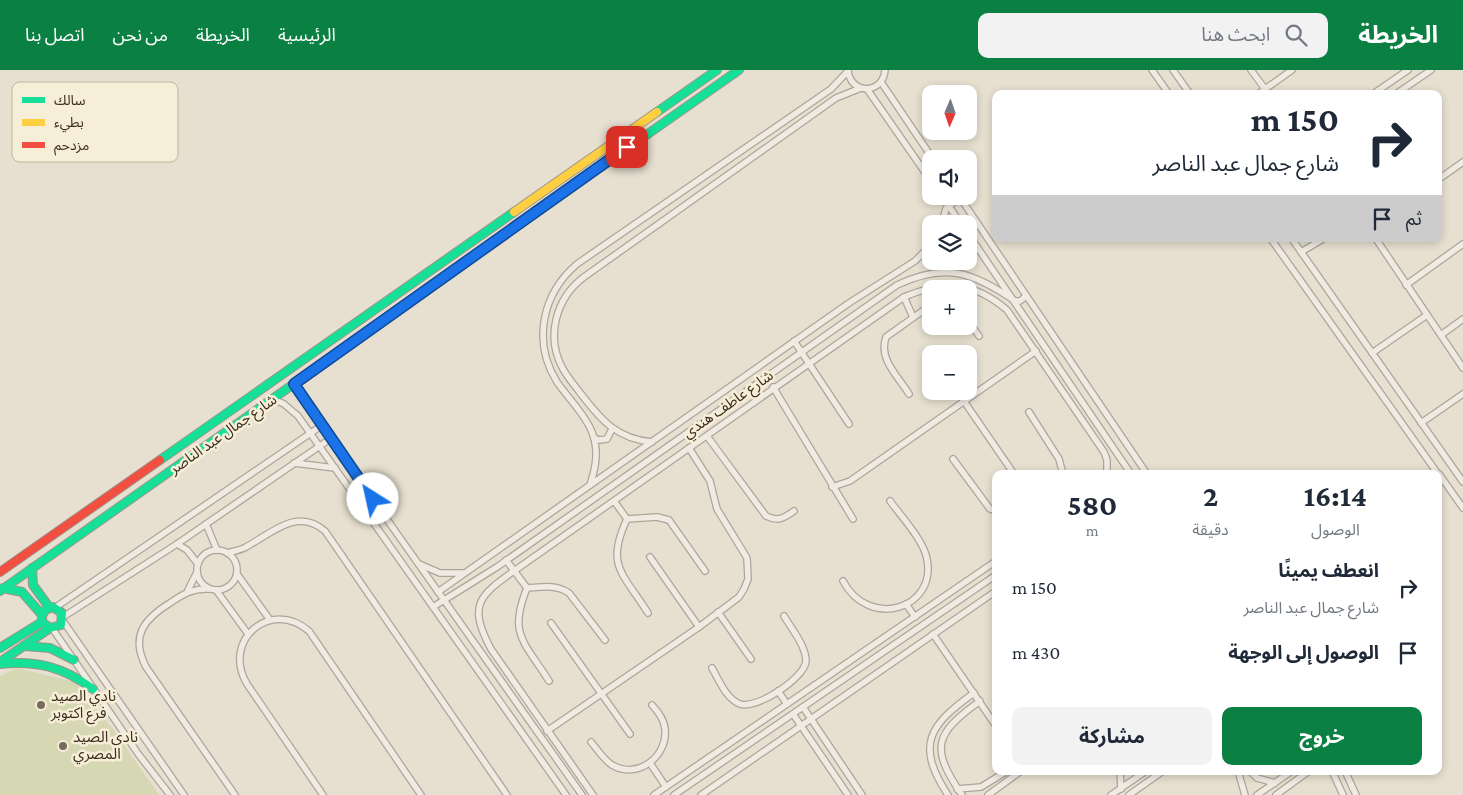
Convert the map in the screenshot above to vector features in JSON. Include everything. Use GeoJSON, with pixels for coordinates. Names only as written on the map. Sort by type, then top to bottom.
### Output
{"type":"FeatureCollection","features":[{"type":"Feature","properties":{"kind":"main road","name":"شارع جمال عبد الناصر"},"geometry":{"type":"LineString","coordinates":[[0,572],[717,70]]}},
{"type":"Feature","properties":{"kind":"main road","name":"شارع جمال عبد الناصر"},"geometry":{"type":"LineString","coordinates":[[2,590],[739,70]]}},
{"type":"Feature","properties":{"kind":"main road"},"geometry":{"type":"LineString","coordinates":[[631,131],[632,138],[638,140]]}},
{"type":"Feature","properties":{"kind":"main road"},"geometry":{"type":"LineString","coordinates":[[611,145],[617,148],[617,155]]}},
{"type":"Feature","properties":{"kind":"main road"},"geometry":{"type":"LineString","coordinates":[[0,663],[51,628],[60,625],[63,619],[33,588],[31,581],[32,568]]}},
{"type":"Feature","properties":{"kind":"main road"},"geometry":{"type":"LineString","coordinates":[[2,590],[22,592],[51,628]]}},
{"type":"Feature","properties":{"kind":"main road"},"geometry":{"type":"LineString","coordinates":[[0,648],[42,618],[52,607]]}},
{"type":"Feature","properties":{"kind":"main road"},"geometry":{"type":"LineString","coordinates":[[24,646],[64,652],[74,660]]}},
{"type":"Feature","properties":{"kind":"main road"},"geometry":{"type":"LineString","coordinates":[[0,663],[42,664],[61,668],[73,673],[93,689]]}},
{"type":"Feature","properties":{"kind":"street"},"geometry":{"type":"LineString","coordinates":[[848,70],[852,82],[864,89],[922,169]]}},
{"type":"Feature","properties":{"kind":"street"},"geometry":{"type":"LineString","coordinates":[[590,485],[596,465],[594,438],[589,426],[553,375],[544,350],[545,315],[550,298],[558,283],[576,264],[832,89],[848,70]]}},
{"type":"Feature","properties":{"kind":"street"},"geometry":{"type":"LineString","coordinates":[[652,442],[627,437],[612,429],[600,418],[568,376],[557,355],[554,339],[555,323],[559,308],[567,293],[584,277],[836,98],[875,87],[882,82],[885,70]]}},
{"type":"Feature","properties":{"kind":"street"},"geometry":{"type":"LineString","coordinates":[[1152,70],[1166,90]]}},
{"type":"Feature","properties":{"kind":"street"},"geometry":{"type":"LineString","coordinates":[[1173,70],[1187,90]]}},
{"type":"Feature","properties":{"kind":"street"},"geometry":{"type":"LineString","coordinates":[[1252,70],[1265,89],[1292,70]]}},
{"type":"Feature","properties":{"kind":"street"},"geometry":{"type":"LineString","coordinates":[[1380,90],[1408,70]]}},
{"type":"Feature","properties":{"kind":"street"},"geometry":{"type":"LineString","coordinates":[[1402,90],[1431,70]]}},
{"type":"Feature","properties":{"kind":"street"},"geometry":{"type":"LineString","coordinates":[[882,82],[927,150]]}},
{"type":"Feature","properties":{"kind":"street"},"geometry":{"type":"LineString","coordinates":[[1442,177],[1463,162]]}},
{"type":"Feature","properties":{"kind":"street"},"geometry":{"type":"LineString","coordinates":[[944,215],[948,205],[955,215]]}},
{"type":"Feature","properties":{"kind":"street"},"geometry":{"type":"LineString","coordinates":[[964,205],[1143,470]]}},
{"type":"Feature","properties":{"kind":"street"},"geometry":{"type":"LineString","coordinates":[[1273,242],[1436,470]]}},
{"type":"Feature","properties":{"kind":"street"},"geometry":{"type":"LineString","coordinates":[[1294,242],[1463,482]]}},
{"type":"Feature","properties":{"kind":"street"},"geometry":{"type":"LineString","coordinates":[[1301,252],[1318,242]]}},
{"type":"Feature","properties":{"kind":"street"},"geometry":{"type":"LineString","coordinates":[[1378,242],[1463,368]]}},
{"type":"Feature","properties":{"kind":"street"},"geometry":{"type":"LineString","coordinates":[[1406,285],[1463,244]]}},
{"type":"Feature","properties":{"kind":"street"},"geometry":{"type":"LineString","coordinates":[[977,246],[1128,470]]}},
{"type":"Feature","properties":{"kind":"street","name":"شارع عاطف هندي"},"geometry":{"type":"LineString","coordinates":[[438,592],[849,303],[915,261],[922,254]]}},
{"type":"Feature","properties":{"kind":"street","name":"شارع عاطف هندي"},"geometry":{"type":"LineString","coordinates":[[433,607],[506,560],[889,290],[906,281],[924,275],[943,273],[970,275],[987,282],[1015,301]]}},
{"type":"Feature","properties":{"kind":"street"},"geometry":{"type":"LineString","coordinates":[[592,795],[491,649],[481,626],[480,611],[484,596],[488,590],[514,570],[904,297],[937,286],[958,286],[978,289],[994,298],[1007,310],[1104,452],[1107,460],[1107,470]]}},
{"type":"Feature","properties":{"kind":"street"},"geometry":{"type":"LineString","coordinates":[[1015,301],[1020,301],[1026,296]]}},
{"type":"Feature","properties":{"kind":"street"},"geometry":{"type":"LineString","coordinates":[[904,297],[913,317]]}},
{"type":"Feature","properties":{"kind":"street"},"geometry":{"type":"LineString","coordinates":[[909,394],[886,360],[883,344],[886,336],[922,311]]}},
{"type":"Feature","properties":{"kind":"street"},"geometry":{"type":"LineString","coordinates":[[1372,353],[1427,315]]}},
{"type":"Feature","properties":{"kind":"street"},"geometry":{"type":"LineString","coordinates":[[1440,334],[1463,319]]}},
{"type":"Feature","properties":{"kind":"street"},"geometry":{"type":"LineString","coordinates":[[794,342],[849,424]]}},
{"type":"Feature","properties":{"kind":"street"},"geometry":{"type":"LineString","coordinates":[[832,487],[850,481],[1036,352]]}},
{"type":"Feature","properties":{"kind":"street"},"geometry":{"type":"LineString","coordinates":[[294,384],[330,439],[582,795]]}},
{"type":"Feature","properties":{"kind":"street"},"geometry":{"type":"LineString","coordinates":[[773,387],[853,520]]}},
{"type":"Feature","properties":{"kind":"street"},"geometry":{"type":"LineString","coordinates":[[1421,423],[1463,394]]}},
{"type":"Feature","properties":{"kind":"street"},"geometry":{"type":"LineString","coordinates":[[273,399],[293,411],[566,795]]}},
{"type":"Feature","properties":{"kind":"street"},"geometry":{"type":"LineString","coordinates":[[964,402],[1011,470]]}},
{"type":"Feature","properties":{"kind":"street"},"geometry":{"type":"LineString","coordinates":[[1028,412],[1059,459],[1062,470]]}},
{"type":"Feature","properties":{"kind":"street"},"geometry":{"type":"LineString","coordinates":[[52,607],[321,426]]}},
{"type":"Feature","properties":{"kind":"street"},"geometry":{"type":"LineString","coordinates":[[594,438],[599,440],[607,439],[612,429]]}},
{"type":"Feature","properties":{"kind":"street"},"geometry":{"type":"LineString","coordinates":[[707,436],[766,516],[773,520],[783,519],[794,511]]}},
{"type":"Feature","properties":{"kind":"street"},"geometry":{"type":"LineString","coordinates":[[184,795],[63,619],[177,544],[330,439]]}},
{"type":"Feature","properties":{"kind":"street"},"geometry":{"type":"LineString","coordinates":[[547,731],[699,627],[739,597],[744,589],[748,579],[747,558],[717,509],[710,481],[689,448]]}},
{"type":"Feature","properties":{"kind":"street"},"geometry":{"type":"LineString","coordinates":[[953,459],[992,510]]}},
{"type":"Feature","properties":{"kind":"street"},"geometry":{"type":"LineString","coordinates":[[294,463],[335,468]]}},
{"type":"Feature","properties":{"kind":"street"},"geometry":{"type":"LineString","coordinates":[[1442,478],[1463,508]]}},
{"type":"Feature","properties":{"kind":"street"},"geometry":{"type":"LineString","coordinates":[[614,501],[627,519]]}},
{"type":"Feature","properties":{"kind":"street"},"geometry":{"type":"LineString","coordinates":[[843,581],[849,592],[858,601],[869,607],[888,610],[906,604],[922,590],[927,575],[927,559],[924,549],[890,501]]}},
{"type":"Feature","properties":{"kind":"street"},"geometry":{"type":"LineString","coordinates":[[627,519],[657,517],[669,520],[704,571]]}},
{"type":"Feature","properties":{"kind":"street"},"geometry":{"type":"LineString","coordinates":[[627,519],[617,543],[617,564],[648,613]]}},
{"type":"Feature","properties":{"kind":"street"},"geometry":{"type":"LineString","coordinates":[[235,795],[146,667],[140,653],[140,638],[151,615],[188,590],[197,571],[198,564],[206,554],[217,550],[227,553],[244,549],[293,521],[307,521],[325,531],[507,795]]}},
{"type":"Feature","properties":{"kind":"street"},"geometry":{"type":"LineString","coordinates":[[206,524],[217,550]]}},
{"type":"Feature","properties":{"kind":"street"},"geometry":{"type":"LineString","coordinates":[[177,544],[187,550],[198,564]]}},
{"type":"Feature","properties":{"kind":"street"},"geometry":{"type":"LineString","coordinates":[[236,564],[244,549]]}},
{"type":"Feature","properties":{"kind":"street"},"geometry":{"type":"LineString","coordinates":[[227,553],[236,564],[237,574],[270,620]]}},
{"type":"Feature","properties":{"kind":"street"},"geometry":{"type":"LineString","coordinates":[[650,557],[699,627]]}},
{"type":"Feature","properties":{"kind":"street"},"geometry":{"type":"LineString","coordinates":[[506,560],[528,588]]}},
{"type":"Feature","properties":{"kind":"street"},"geometry":{"type":"LineString","coordinates":[[417,563],[440,572],[465,573]]}},
{"type":"Feature","properties":{"kind":"street"},"geometry":{"type":"LineString","coordinates":[[654,795],[992,565]]}},
{"type":"Feature","properties":{"kind":"street"},"geometry":{"type":"LineString","coordinates":[[197,571],[200,582],[213,589],[248,634]]}},
{"type":"Feature","properties":{"kind":"street"},"geometry":{"type":"LineString","coordinates":[[188,590],[229,586],[237,574]]}},
{"type":"Feature","properties":{"kind":"street"},"geometry":{"type":"LineString","coordinates":[[674,795],[992,577]]}},
{"type":"Feature","properties":{"kind":"street"},"geometry":{"type":"LineString","coordinates":[[453,581],[453,589],[459,591]]}},
{"type":"Feature","properties":{"kind":"street"},"geometry":{"type":"LineString","coordinates":[[528,588],[556,586],[569,593],[605,640]]}},
{"type":"Feature","properties":{"kind":"street"},"geometry":{"type":"LineString","coordinates":[[528,588],[520,606],[517,625],[520,635],[549,681]]}},
{"type":"Feature","properties":{"kind":"street"},"geometry":{"type":"LineString","coordinates":[[701,795],[992,594]]}},
{"type":"Feature","properties":{"kind":"street"},"geometry":{"type":"LineString","coordinates":[[906,604],[915,617]]}},
{"type":"Feature","properties":{"kind":"street"},"geometry":{"type":"LineString","coordinates":[[718,612],[751,659]]}},
{"type":"Feature","properties":{"kind":"street"},"geometry":{"type":"LineString","coordinates":[[712,668],[728,696],[740,704],[755,704],[778,691],[803,672],[806,661],[803,650],[784,616]]}},
{"type":"Feature","properties":{"kind":"street"},"geometry":{"type":"LineString","coordinates":[[323,795],[243,676],[239,658],[240,650],[248,634],[270,620],[291,620],[309,631],[422,795]]}},
{"type":"Feature","properties":{"kind":"street"},"geometry":{"type":"LineString","coordinates":[[551,623],[630,734]]}},
{"type":"Feature","properties":{"kind":"street"},"geometry":{"type":"LineString","coordinates":[[51,628],[139,755],[170,795]]}},
{"type":"Feature","properties":{"kind":"street"},"geometry":{"type":"LineString","coordinates":[[933,634],[992,720]]}},
{"type":"Feature","properties":{"kind":"street"},"geometry":{"type":"LineString","coordinates":[[778,691],[787,704]]}},
{"type":"Feature","properties":{"kind":"street"},"geometry":{"type":"LineString","coordinates":[[948,795],[936,776],[931,763],[932,736],[946,713],[974,693]]}},
{"type":"Feature","properties":{"kind":"street"},"geometry":{"type":"LineString","coordinates":[[962,795],[942,764],[941,744],[944,735],[955,719],[980,701]]}},
{"type":"Feature","properties":{"kind":"street"},"geometry":{"type":"LineString","coordinates":[[591,742],[610,764],[618,768],[635,769],[650,763],[663,747],[665,737],[661,717],[652,705]]}},
{"type":"Feature","properties":{"kind":"street"},"geometry":{"type":"LineString","coordinates":[[803,707],[862,795]]}},
{"type":"Feature","properties":{"kind":"street"},"geometry":{"type":"LineString","coordinates":[[793,714],[848,795]]}},
{"type":"Feature","properties":{"kind":"street"},"geometry":{"type":"LineString","coordinates":[[139,755],[150,748]]}},
{"type":"Feature","properties":{"kind":"street"},"geometry":{"type":"LineString","coordinates":[[650,763],[666,787]]}},
{"type":"Feature","properties":{"kind":"street"},"geometry":{"type":"LineString","coordinates":[[957,789],[973,790],[1000,775]]}},
{"type":"Feature","properties":{"kind":"street"},"geometry":{"type":"LineString","coordinates":[[988,795],[1016,775]]}},
{"type":"Feature","properties":{"kind":"street"},"geometry":{"type":"LineString","coordinates":[[1120,775],[1120,789]]}},
{"type":"Feature","properties":{"kind":"street"},"geometry":{"type":"LineString","coordinates":[[1111,795],[1140,775]]}},
{"type":"Feature","properties":{"kind":"street"},"geometry":{"type":"LineString","coordinates":[[1129,795],[1157,775]]}},
{"type":"Feature","properties":{"kind":"street"},"geometry":{"type":"LineString","coordinates":[[1239,775],[1245,795]]}},
{"type":"Feature","properties":{"kind":"street"},"geometry":{"type":"LineString","coordinates":[[1254,775],[1257,778],[1275,783]]}},
{"type":"Feature","properties":{"kind":"street"},"geometry":{"type":"LineString","coordinates":[[1257,795],[1286,775]]}},
{"type":"Feature","properties":{"kind":"street"},"geometry":{"type":"LineString","coordinates":[[1276,795],[1304,775]]}},
{"type":"Feature","properties":{"kind":"street"},"geometry":{"type":"LineString","coordinates":[[1334,775],[1343,795]]}},
{"type":"Feature","properties":{"kind":"street"},"geometry":{"type":"LineString","coordinates":[[1347,775],[1356,795]]}},
{"type":"Feature","properties":{"kind":"green space","name":"نادى الصيد المصري"},"geometry":{"type":"Polygon","coordinates":[[[17,668],[75,682],[113,729],[159,795],[0,795],[0,676],[17,668]]]}},
{"type":"Feature","properties":{"kind":"traffic: fast"},"geometry":{"type":"LineString","coordinates":[[657,112],[717,70]]}},
{"type":"Feature","properties":{"kind":"traffic: fast"},"geometry":{"type":"LineString","coordinates":[[521,223],[739,70]]}},
{"type":"Feature","properties":{"kind":"traffic: fast"},"geometry":{"type":"LineString","coordinates":[[160,460],[514,212]]}},
{"type":"Feature","properties":{"kind":"traffic: fast"},"geometry":{"type":"LineString","coordinates":[[0,591],[332,357]]}},
{"type":"Feature","properties":{"kind":"traffic: fast"},"geometry":{"type":"LineString","coordinates":[[32,568],[33,585],[49,607]]}},
{"type":"Feature","properties":{"kind":"traffic: fast"},"geometry":{"type":"LineString","coordinates":[[3,588],[22,592],[42,615]]}},
{"type":"Feature","properties":{"kind":"traffic: fast"},"geometry":{"type":"LineString","coordinates":[[0,662],[50,628],[61,625],[62,613],[53,607],[45,610],[42,616],[42,622],[50,628]]}},
{"type":"Feature","properties":{"kind":"traffic: fast"},"geometry":{"type":"LineString","coordinates":[[0,648],[42,622]]}},
{"type":"Feature","properties":{"kind":"traffic: fast"},"geometry":{"type":"LineString","coordinates":[[24,646],[50,648],[74,660]]}},
{"type":"Feature","properties":{"kind":"traffic: fast"},"geometry":{"type":"LineString","coordinates":[[0,664],[38,664],[60,670],[93,689]]}},
{"type":"Feature","properties":{"kind":"traffic: slow"},"geometry":{"type":"LineString","coordinates":[[514,212],[657,112]]}},
{"type":"Feature","properties":{"kind":"traffic: slow"},"geometry":{"type":"LineString","coordinates":[[332,357],[521,223]]}},
{"type":"Feature","properties":{"kind":"traffic: jam"},"geometry":{"type":"LineString","coordinates":[[0,572],[160,460]]}},
{"type":"Feature","properties":{"kind":"place","name":"نادي الصيد فرع اكتوبر"},"geometry":{"type":"Point","coordinates":[41,705]}},
{"type":"Feature","properties":{"kind":"place","name":"نادى الصيد المصري"},"geometry":{"type":"Point","coordinates":[63,746]}},
{"type":"Feature","properties":{"kind":"route"},"geometry":{"type":"LineString","coordinates":[[373,499],[321,426],[294,384],[627,147]]}}]}
